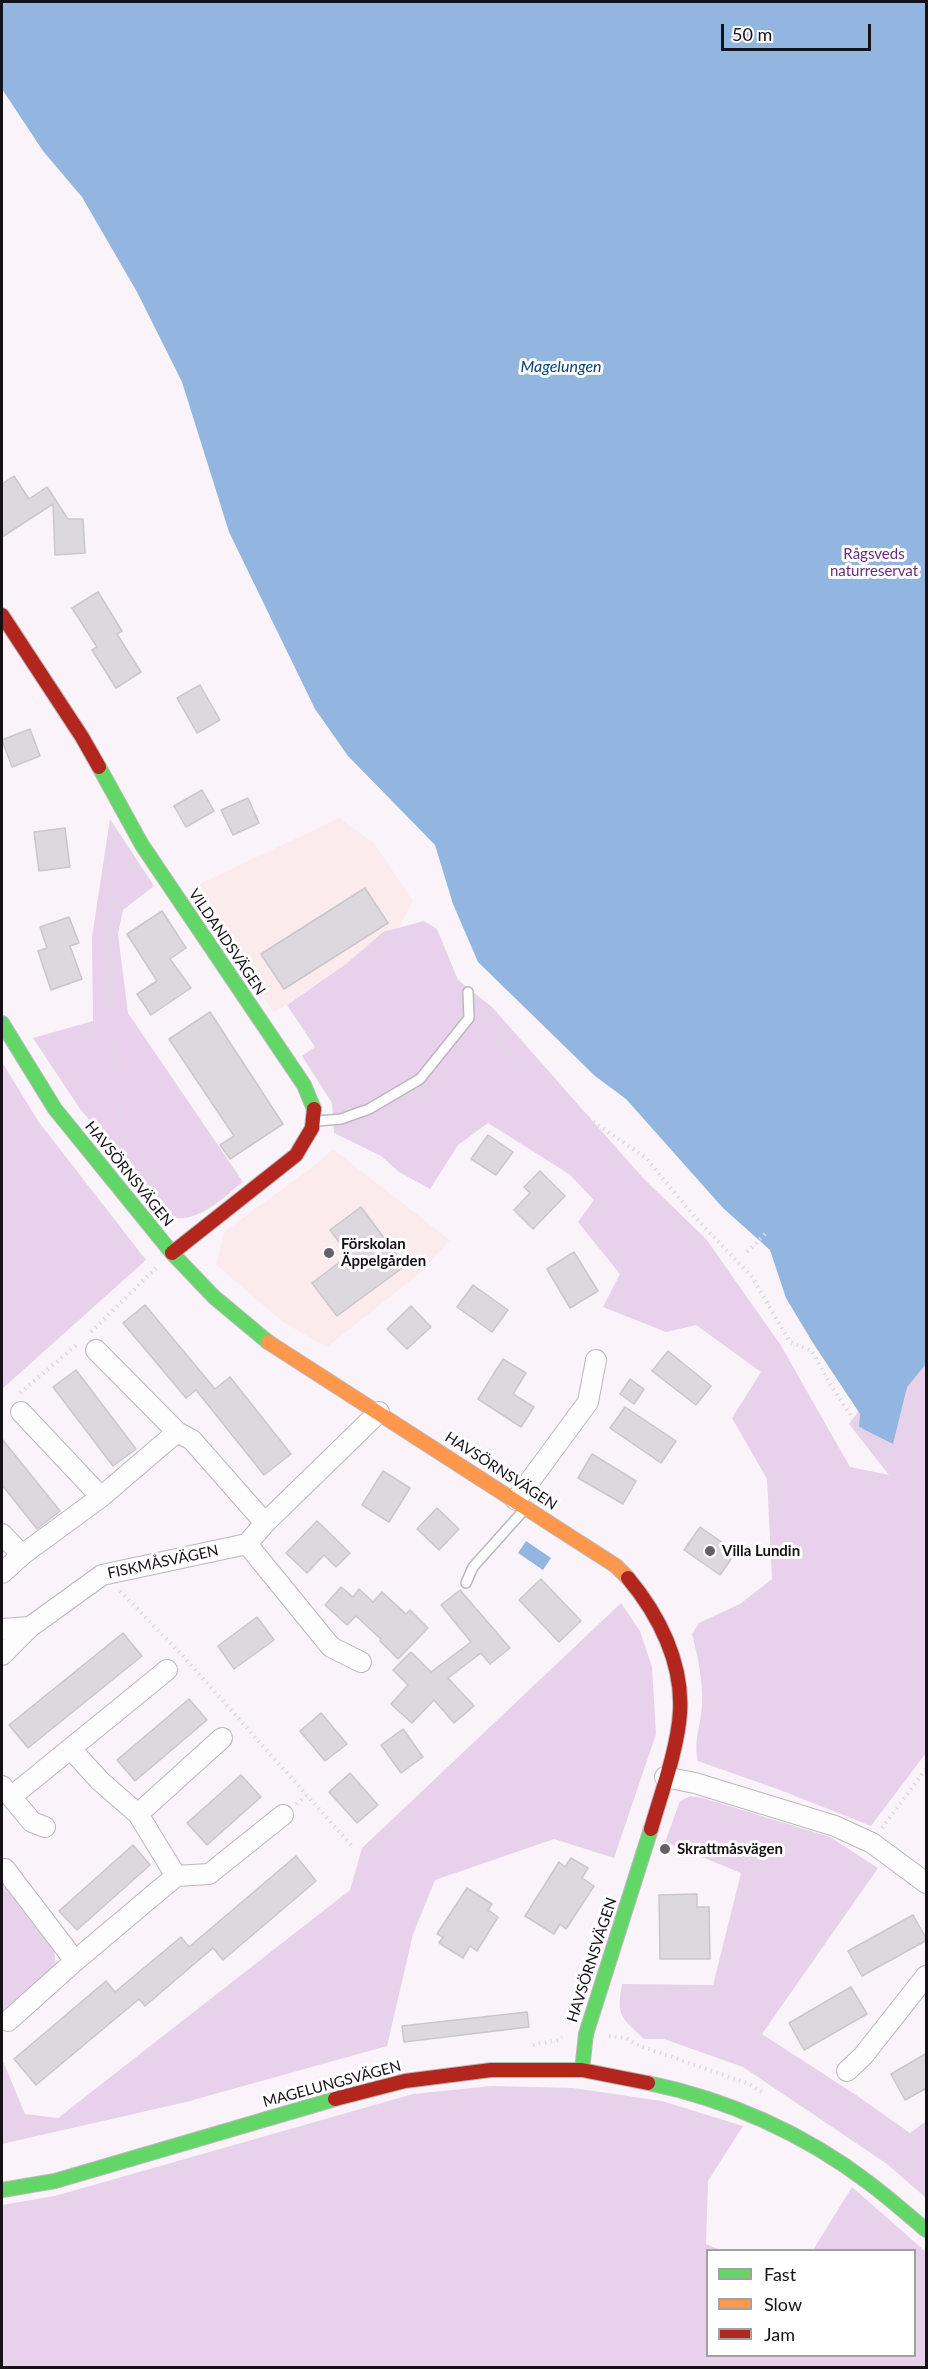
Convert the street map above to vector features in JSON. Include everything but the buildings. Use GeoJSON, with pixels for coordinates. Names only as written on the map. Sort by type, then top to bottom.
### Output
{"type":"FeatureCollection","features":[{"type":"Feature","properties":{"kind":"street","name":"VILDANDSVÄGEN"},"geometry":{"type":"LineString","coordinates":[[2,615],[82,737],[142,845],[304,1085],[315,1104],[315,1121]]}},
{"type":"Feature","properties":{"kind":"street","name":"HAVSÖRNSVÄGEN"},"geometry":{"type":"LineString","coordinates":[[2,1023],[55,1109],[172,1253],[213,1297],[267,1341],[522,1503],[616,1566],[635,1585],[660,1623],[677,1677],[680,1704],[675,1741],[661,1799],[586,2034],[582,2070]]}},
{"type":"Feature","properties":{"kind":"street"},"geometry":{"type":"LineString","coordinates":[[172,1253],[296,1155],[308,1138],[315,1121]]}},
{"type":"Feature","properties":{"kind":"street"},"geometry":{"type":"LineString","coordinates":[[96,1350],[177,1432],[192,1440],[266,1523]]}},
{"type":"Feature","properties":{"kind":"street"},"geometry":{"type":"LineString","coordinates":[[522,1503],[588,1402],[596,1360]]}},
{"type":"Feature","properties":{"kind":"street"},"geometry":{"type":"LineString","coordinates":[[21,1412],[101,1497]]}},
{"type":"Feature","properties":{"kind":"street"},"geometry":{"type":"LineString","coordinates":[[361,1662],[331,1647],[247,1544],[379,1412]]}},
{"type":"Feature","properties":{"kind":"street"},"geometry":{"type":"LineString","coordinates":[[2,1573],[101,1497],[177,1432]]}},
{"type":"Feature","properties":{"kind":"street"},"geometry":{"type":"LineString","coordinates":[[2,1534],[22,1556]]}},
{"type":"Feature","properties":{"kind":"street","name":"FISKMÅSVÄGEN"},"geometry":{"type":"LineString","coordinates":[[2,1655],[30,1627],[102,1575],[247,1544]]}},
{"type":"Feature","properties":{"kind":"street"},"geometry":{"type":"LineString","coordinates":[[2,1629],[30,1627]]}},
{"type":"Feature","properties":{"kind":"street"},"geometry":{"type":"LineString","coordinates":[[45,1827],[32,1822],[6,1792],[71,1749],[167,1670]]}},
{"type":"Feature","properties":{"kind":"street"},"geometry":{"type":"LineString","coordinates":[[138,1815],[222,1738]]}},
{"type":"Feature","properties":{"kind":"street"},"geometry":{"type":"LineString","coordinates":[[71,1749],[100,1781],[138,1815],[176,1876]]}},
{"type":"Feature","properties":{"kind":"street"},"geometry":{"type":"LineString","coordinates":[[665,1777],[835,1826],[872,1843],[927,1883]]}},
{"type":"Feature","properties":{"kind":"street"},"geometry":{"type":"LineString","coordinates":[[8,2021],[75,1960],[176,1876],[209,1874],[283,1815]]}},
{"type":"Feature","properties":{"kind":"street"},"geometry":{"type":"LineString","coordinates":[[5,1869],[75,1960]]}},
{"type":"Feature","properties":{"kind":"street"},"geometry":{"type":"LineString","coordinates":[[847,2072],[863,2056],[927,1976]]}},
{"type":"Feature","properties":{"kind":"street","name":"MAGELUNGSVÄGEN"},"geometry":{"type":"LineString","coordinates":[[2,2190],[55,2181],[339,2096],[405,2081],[490,2070],[582,2070],[667,2087],[753,2115],[804,2141],[868,2182],[927,2230]]}},
{"type":"Feature","properties":{"kind":"lane"},"geometry":{"type":"LineString","coordinates":[[315,1121],[340,1119],[369,1109],[420,1079],[469,1018],[468,992]]}},
{"type":"Feature","properties":{"kind":"lane"},"geometry":{"type":"LineString","coordinates":[[466,1583],[473,1567],[522,1503]]}},
{"type":"Feature","properties":{"kind":"path"},"geometry":{"type":"LineString","coordinates":[[124,1163],[108,1000],[109,912],[132,863]]}},
{"type":"Feature","properties":{"kind":"path"},"geometry":{"type":"LineString","coordinates":[[469,1018],[563,1101],[646,1158],[694,1216],[752,1276],[790,1342],[812,1351],[859,1427],[927,1493]]}},
{"type":"Feature","properties":{"kind":"path"},"geometry":{"type":"LineString","coordinates":[[747,1252],[767,1232]]}},
{"type":"Feature","properties":{"kind":"path"},"geometry":{"type":"LineString","coordinates":[[135,1605],[352,1846]]}},
{"type":"Feature","properties":{"kind":"path"},"geometry":{"type":"LineString","coordinates":[[872,1843],[927,1769]]}},
{"type":"Feature","properties":{"kind":"shaded area"},"geometry":{"type":"Polygon","coordinates":[[[339,818],[374,843],[413,901],[398,928],[383,932],[346,964],[274,1013],[189,889],[339,818]]]}},
{"type":"Feature","properties":{"kind":"shaded area"},"geometry":{"type":"Polygon","coordinates":[[[110,819],[154,886],[123,910],[118,934],[128,1013],[243,1182],[212,1207],[185,1218],[175,1218],[80,1109],[33,1038],[93,1021],[92,937],[110,819]]]}},
{"type":"Feature","properties":{"kind":"shaded area"},"geometry":{"type":"Polygon","coordinates":[[[424,921],[437,929],[458,980],[492,1007],[643,1178],[706,1239],[780,1344],[850,1467],[889,1475],[849,1424],[926,1320],[926,1753],[871,1826],[698,1761],[696,1747],[702,1687],[692,1634],[699,1623],[740,1604],[772,1579],[767,1479],[732,1418],[761,1372],[696,1325],[666,1332],[603,1307],[620,1274],[578,1222],[594,1200],[569,1174],[488,1123],[458,1145],[430,1189],[399,1172],[381,1156],[334,1133],[332,1103],[302,1056],[315,1047],[287,1005],[346,964],[383,932],[424,921]]]}},
{"type":"Feature","properties":{"kind":"shaded area"},"geometry":{"type":"Polygon","coordinates":[[[2,1062],[38,1121],[146,1260],[2,1389],[2,1062]]]}},
{"type":"Feature","properties":{"kind":"shaded area","name":"Förskolan Äppelgården"},"geometry":{"type":"Polygon","coordinates":[[[333,1149],[450,1240],[420,1273],[327,1347],[283,1322],[216,1265],[225,1231],[311,1168],[333,1149]]]}},
{"type":"Feature","properties":{"kind":"shaded area"},"geometry":{"type":"Polygon","coordinates":[[[621,1603],[640,1631],[652,1667],[656,1734],[614,1858],[554,1839],[435,1880],[413,1934],[387,2046],[186,2102],[2,2144],[2,2059],[25,2114],[58,2118],[350,1890],[362,1848],[621,1603]]]}},
{"type":"Feature","properties":{"kind":"shaded area"},"geometry":{"type":"Polygon","coordinates":[[[690,1796],[830,1837],[878,1868],[762,2034],[910,2133],[926,2121],[926,2198],[887,2164],[743,2067],[664,2039],[644,2039],[622,2015],[620,2003],[622,1984],[713,1985],[741,1873],[665,1842],[680,1801],[690,1796]]]}},
{"type":"Feature","properties":{"kind":"shaded area"},"geometry":{"type":"Polygon","coordinates":[[[2,1879],[54,1947],[56,1967],[2,2020],[2,1879]]]}},
{"type":"Feature","properties":{"kind":"shaded area"},"geometry":{"type":"Polygon","coordinates":[[[492,2086],[573,2088],[662,2101],[743,2126],[708,2181],[706,2244],[718,2249],[706,2249],[706,2357],[916,2357],[916,2249],[814,2249],[852,2187],[926,2252],[926,2367],[2,2368],[2,2205],[55,2196],[413,2094],[492,2086]]]}},
{"type":"Feature","properties":{"kind":"water","name":"Magelungen"},"geometry":{"type":"Polygon","coordinates":[[[2,2],[926,2],[926,1364],[907,1387],[893,1444],[859,1427],[860,1414],[786,1298],[770,1250],[723,1208],[626,1099],[595,1076],[478,962],[453,904],[435,845],[348,756],[315,709],[229,532],[182,382],[137,292],[82,197],[43,151],[2,89],[2,2]]]}},
{"type":"Feature","properties":{"kind":"water"},"geometry":{"type":"Polygon","coordinates":[[[526,1541],[551,1558],[543,1570],[518,1553],[526,1541]]]}},
{"type":"Feature","properties":{"kind":"traffic: fast"},"geometry":{"type":"LineString","coordinates":[[99,767],[142,845],[304,1085],[314,1109]]}},
{"type":"Feature","properties":{"kind":"traffic: fast"},"geometry":{"type":"LineString","coordinates":[[2,1023],[55,1109],[172,1253],[214,1297],[268,1342]]}},
{"type":"Feature","properties":{"kind":"traffic: fast"},"geometry":{"type":"LineString","coordinates":[[582,2070],[586,2034],[651,1829]]}},
{"type":"Feature","properties":{"kind":"traffic: fast"},"geometry":{"type":"LineString","coordinates":[[648,2083],[707,2098],[792,2134],[844,2165],[884,2194],[926,2230]]}},
{"type":"Feature","properties":{"kind":"traffic: fast"},"geometry":{"type":"LineString","coordinates":[[2,2190],[55,2181],[335,2099]]}},
{"type":"Feature","properties":{"kind":"traffic: slow"},"geometry":{"type":"LineString","coordinates":[[268,1342],[616,1566],[628,1578]]}},
{"type":"Feature","properties":{"kind":"traffic: jam"},"geometry":{"type":"LineString","coordinates":[[2,615],[82,737],[99,767]]}},
{"type":"Feature","properties":{"kind":"traffic: jam"},"geometry":{"type":"LineString","coordinates":[[172,1253],[296,1155],[312,1128],[314,1109]]}},
{"type":"Feature","properties":{"kind":"traffic: jam"},"geometry":{"type":"LineString","coordinates":[[628,1578],[650,1608],[667,1640],[678,1676],[680,1694],[676,1741],[651,1829]]}},
{"type":"Feature","properties":{"kind":"traffic: jam"},"geometry":{"type":"LineString","coordinates":[[335,2099],[405,2081],[491,2070],[582,2070],[648,2083]]}},
{"type":"Feature","properties":{"kind":"place","name":"Förskolan Äppelgården"},"geometry":{"type":"Point","coordinates":[329,1253]}},
{"type":"Feature","properties":{"kind":"place","name":"Villa Lundin"},"geometry":{"type":"Point","coordinates":[710,1551]}},
{"type":"Feature","properties":{"kind":"place","name":"Skrattmåsvägen"},"geometry":{"type":"Point","coordinates":[665,1849]}},
{"type":"Feature","properties":{"kind":"park label","name":"Rågsveds naturreservat"},"geometry":{"type":"Point","coordinates":[874,562]}}]}
